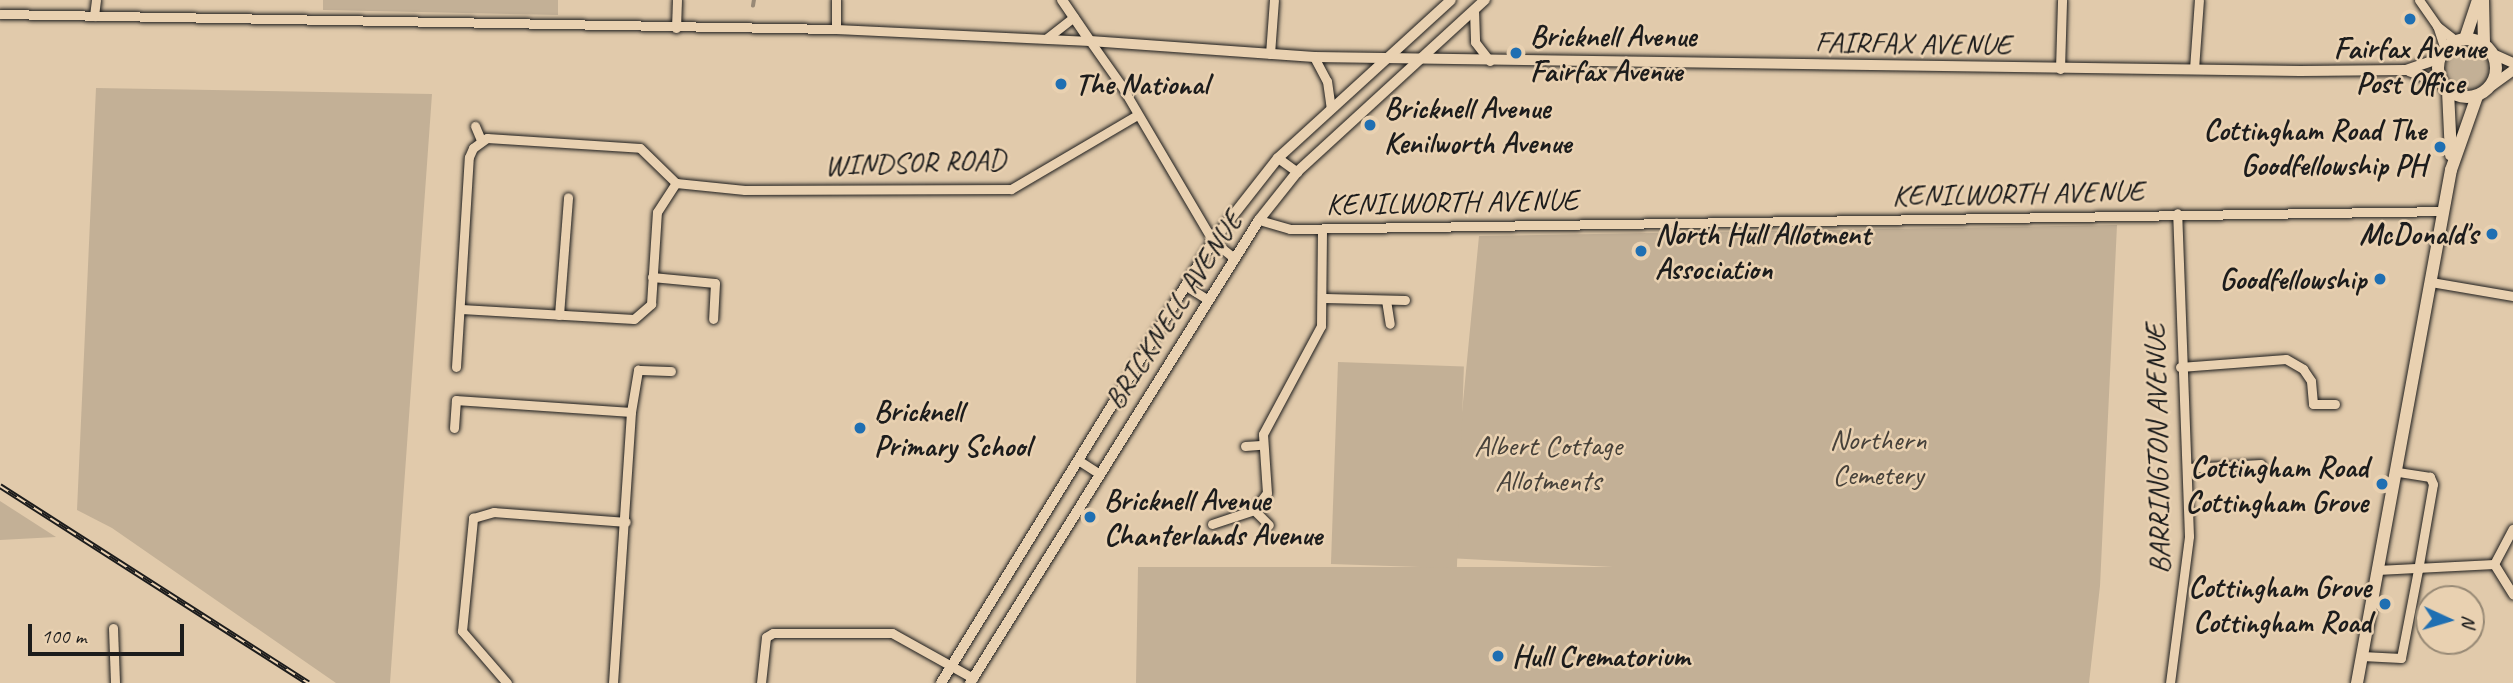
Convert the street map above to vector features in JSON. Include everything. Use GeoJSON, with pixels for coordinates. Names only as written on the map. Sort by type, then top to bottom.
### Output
{"type":"FeatureCollection","features":[{"type":"Feature","properties":{"kind":"main road"},"geometry":{"type":"LineString","coordinates":[[2451,170],[2442,54],[2461,40],[2480,0]]}},
{"type":"Feature","properties":{"kind":"main road"},"geometry":{"type":"LineString","coordinates":[[2445,88],[2462,97],[2477,96],[2490,87],[2497,71],[2488,49],[2480,0]]}},
{"type":"Feature","properties":{"kind":"main road"},"geometry":{"type":"LineString","coordinates":[[2461,40],[2488,49]]}},
{"type":"Feature","properties":{"kind":"main road"},"geometry":{"type":"LineString","coordinates":[[2357,683],[2451,170],[2477,96]]}},
{"type":"Feature","properties":{"kind":"street"},"geometry":{"type":"LineString","coordinates":[[94,16],[96,0]]}},
{"type":"Feature","properties":{"kind":"street"},"geometry":{"type":"LineString","coordinates":[[676,27],[677,0]]}},
{"type":"Feature","properties":{"kind":"street"},"geometry":{"type":"LineString","coordinates":[[836,0],[836,29]]}},
{"type":"Feature","properties":{"kind":"street"},"geometry":{"type":"LineString","coordinates":[[1062,0],[1121,85],[1213,241],[1234,258]]}},
{"type":"Feature","properties":{"kind":"street"},"geometry":{"type":"LineString","coordinates":[[1270,54],[1274,0]]}},
{"type":"Feature","properties":{"kind":"street","name":"BRICKNELL AVENUE"},"geometry":{"type":"LineString","coordinates":[[972,681],[1098,473],[1259,220],[1297,172],[1485,0]]}},
{"type":"Feature","properties":{"kind":"street"},"geometry":{"type":"LineString","coordinates":[[2060,69],[2062,0]]}},
{"type":"Feature","properties":{"kind":"street"},"geometry":{"type":"LineString","coordinates":[[2194,69],[2199,0]]}},
{"type":"Feature","properties":{"kind":"street"},"geometry":{"type":"LineString","coordinates":[[2419,0],[2437,26],[2442,54]]}},
{"type":"Feature","properties":{"kind":"street","name":"BRICKNELL AVENUE"},"geometry":{"type":"LineString","coordinates":[[941,683],[1213,241],[1278,158],[1331,108],[1389,60],[1448,1]]}},
{"type":"Feature","properties":{"kind":"street"},"geometry":{"type":"LineString","coordinates":[[1474,10],[1475,41],[1490,61]]}},
{"type":"Feature","properties":{"kind":"street"},"geometry":{"type":"LineString","coordinates":[[0,14],[836,29],[1090,41]]}},
{"type":"Feature","properties":{"kind":"street"},"geometry":{"type":"LineString","coordinates":[[1047,38],[1074,18]]}},
{"type":"Feature","properties":{"kind":"street"},"geometry":{"type":"LineString","coordinates":[[2437,26],[2461,40]]}},
{"type":"Feature","properties":{"kind":"street","name":"FAIRFAX AVENUE"},"geometry":{"type":"LineString","coordinates":[[1090,41],[1389,60],[2060,69],[2406,70],[2442,54]]}},
{"type":"Feature","properties":{"kind":"street"},"geometry":{"type":"LineString","coordinates":[[2488,49],[2513,63]]}},
{"type":"Feature","properties":{"kind":"street"},"geometry":{"type":"LineString","coordinates":[[1314,57],[1327,82],[1331,108]]}},
{"type":"Feature","properties":{"kind":"street","name":"FAIRFAX AVENUE"},"geometry":{"type":"LineString","coordinates":[[2406,70],[2445,88]]}},
{"type":"Feature","properties":{"kind":"street"},"geometry":{"type":"LineString","coordinates":[[2490,87],[2513,70]]}},
{"type":"Feature","properties":{"kind":"street","name":"WINDSOR ROAD"},"geometry":{"type":"LineString","coordinates":[[677,183],[745,190],[1011,189],[1137,115]]}},
{"type":"Feature","properties":{"kind":"street"},"geometry":{"type":"LineString","coordinates":[[475,126],[481,140]]}},
{"type":"Feature","properties":{"kind":"street"},"geometry":{"type":"LineString","coordinates":[[461,309],[634,318],[650,304],[657,212],[677,183],[640,148],[481,140]]}},
{"type":"Feature","properties":{"kind":"street"},"geometry":{"type":"LineString","coordinates":[[456,367],[469,158],[481,140]]}},
{"type":"Feature","properties":{"kind":"street"},"geometry":{"type":"LineString","coordinates":[[1278,158],[1297,172]]}},
{"type":"Feature","properties":{"kind":"street"},"geometry":{"type":"LineString","coordinates":[[559,315],[568,197]]}},
{"type":"Feature","properties":{"kind":"street","name":"KENILWORTH AVENUE"},"geometry":{"type":"LineString","coordinates":[[1259,220],[1290,229],[1322,229],[2444,211]]}},
{"type":"Feature","properties":{"kind":"street","name":"BARRINGTON AVENUE"},"geometry":{"type":"LineString","coordinates":[[2171,683],[2188,559],[2177,214]]}},
{"type":"Feature","properties":{"kind":"street"},"geometry":{"type":"LineString","coordinates":[[1212,524],[1254,510],[1267,493],[1269,475],[1261,445],[1275,408],[1321,326],[1325,298],[1322,229]]}},
{"type":"Feature","properties":{"kind":"street"},"geometry":{"type":"LineString","coordinates":[[652,277],[715,283],[713,319]]}},
{"type":"Feature","properties":{"kind":"street"},"geometry":{"type":"LineString","coordinates":[[2431,282],[2513,296]]}},
{"type":"Feature","properties":{"kind":"street"},"geometry":{"type":"LineString","coordinates":[[1186,286],[1208,300]]}},
{"type":"Feature","properties":{"kind":"street"},"geometry":{"type":"LineString","coordinates":[[1325,298],[1405,300]]}},
{"type":"Feature","properties":{"kind":"street"},"geometry":{"type":"LineString","coordinates":[[1386,300],[1390,324]]}},
{"type":"Feature","properties":{"kind":"street"},"geometry":{"type":"LineString","coordinates":[[2180,367],[2286,359],[2303,369],[2311,381],[2314,404],[2335,404]]}},
{"type":"Feature","properties":{"kind":"street"},"geometry":{"type":"LineString","coordinates":[[613,683],[626,522],[631,412],[638,370],[671,371]]}},
{"type":"Feature","properties":{"kind":"street"},"geometry":{"type":"LineString","coordinates":[[454,428],[456,400],[631,412]]}},
{"type":"Feature","properties":{"kind":"street"},"geometry":{"type":"LineString","coordinates":[[1245,446],[1261,445]]}},
{"type":"Feature","properties":{"kind":"street"},"geometry":{"type":"LineString","coordinates":[[1077,460],[1098,473]]}},
{"type":"Feature","properties":{"kind":"street"},"geometry":{"type":"LineString","coordinates":[[2187,468],[2261,464]]}},
{"type":"Feature","properties":{"kind":"street"},"geometry":{"type":"LineString","coordinates":[[2362,656],[2402,658],[2433,484],[2430,477],[2397,472]]}},
{"type":"Feature","properties":{"kind":"street"},"geometry":{"type":"LineString","coordinates":[[1254,510],[1269,525]]}},
{"type":"Feature","properties":{"kind":"street"},"geometry":{"type":"LineString","coordinates":[[507,683],[462,631],[473,518],[494,512],[626,522]]}},
{"type":"Feature","properties":{"kind":"street"},"geometry":{"type":"LineString","coordinates":[[2494,564],[2513,529]]}},
{"type":"Feature","properties":{"kind":"street"},"geometry":{"type":"LineString","coordinates":[[2377,570],[2494,564]]}},
{"type":"Feature","properties":{"kind":"street"},"geometry":{"type":"LineString","coordinates":[[2494,564],[2513,595]]}},
{"type":"Feature","properties":{"kind":"street"},"geometry":{"type":"LineString","coordinates":[[113,628],[115,683]]}},
{"type":"Feature","properties":{"kind":"street"},"geometry":{"type":"LineString","coordinates":[[761,683],[766,637],[773,633],[892,633],[952,665],[972,681]]}},
{"type":"Feature","properties":{"kind":"green space"},"geometry":{"type":"Polygon","coordinates":[[[323,0],[558,0],[558,15],[323,10],[323,0]]]}},
{"type":"Feature","properties":{"kind":"green space"},"geometry":{"type":"Polygon","coordinates":[[[2468,46],[2485,52],[2491,69],[2485,86],[2468,92],[2451,86],[2445,69],[2451,52],[2468,46]]]}},
{"type":"Feature","properties":{"kind":"green space"},"geometry":{"type":"Polygon","coordinates":[[[96,88],[432,94],[390,683],[336,683],[112,528],[77,510],[96,88]]]}},
{"type":"Feature","properties":{"kind":"green space","name":"Northern Cemetery"},"geometry":{"type":"Polygon","coordinates":[[[2117,225],[2100,586],[2089,683],[1136,683],[1138,567],[1613,567],[1448,558],[1479,236],[2117,225]]]}},
{"type":"Feature","properties":{"kind":"green space"},"geometry":{"type":"Polygon","coordinates":[[[1338,362],[1464,366],[1457,568],[1331,564],[1338,362]]]}},
{"type":"Feature","properties":{"kind":"green space"},"geometry":{"type":"Polygon","coordinates":[[[0,501],[56,537],[0,540],[0,501]]]}},
{"type":"Feature","properties":{"kind":"waterway"},"geometry":{"type":"LineString","coordinates":[[753,6],[754,0]]}},
{"type":"Feature","properties":{"kind":"railway"},"geometry":{"type":"LineString","coordinates":[[0,486],[308,683]]}},
{"type":"Feature","properties":{"kind":"place","name":"Fairfax Avenue Post Office"},"geometry":{"type":"Point","coordinates":[2410,19]}},
{"type":"Feature","properties":{"kind":"place","name":"Bricknell Avenue Fairfax Avenue"},"geometry":{"type":"Point","coordinates":[1516,53]}},
{"type":"Feature","properties":{"kind":"place","name":"The National"},"geometry":{"type":"Point","coordinates":[1061,84]}},
{"type":"Feature","properties":{"kind":"place","name":"Bricknell Avenue Kenilworth Avenue"},"geometry":{"type":"Point","coordinates":[1370,125]}},
{"type":"Feature","properties":{"kind":"place","name":"Cottingham Road The Goodfellowship PH"},"geometry":{"type":"Point","coordinates":[2440,147]}},
{"type":"Feature","properties":{"kind":"place","name":"McDonald's"},"geometry":{"type":"Point","coordinates":[2492,234]}},
{"type":"Feature","properties":{"kind":"place","name":"North Hull Allotment Association"},"geometry":{"type":"Point","coordinates":[1641,251]}},
{"type":"Feature","properties":{"kind":"place","name":"Goodfellowship"},"geometry":{"type":"Point","coordinates":[2380,279]}},
{"type":"Feature","properties":{"kind":"place","name":"Bricknell Primary School"},"geometry":{"type":"Point","coordinates":[860,428]}},
{"type":"Feature","properties":{"kind":"place","name":"Cottingham Road Cottingham Grove"},"geometry":{"type":"Point","coordinates":[2382,484]}},
{"type":"Feature","properties":{"kind":"place","name":"Bricknell Avenue Chanterlands Avenue"},"geometry":{"type":"Point","coordinates":[1090,517]}},
{"type":"Feature","properties":{"kind":"place","name":"Cottingham Grove Cottingham Road"},"geometry":{"type":"Point","coordinates":[2385,604]}},
{"type":"Feature","properties":{"kind":"place","name":"Hull Crematorium"},"geometry":{"type":"Point","coordinates":[1498,656]}},
{"type":"Feature","properties":{"kind":"park label","name":"Albert Cottage Allotments"},"geometry":{"type":"Point","coordinates":[1548,462]}}]}
